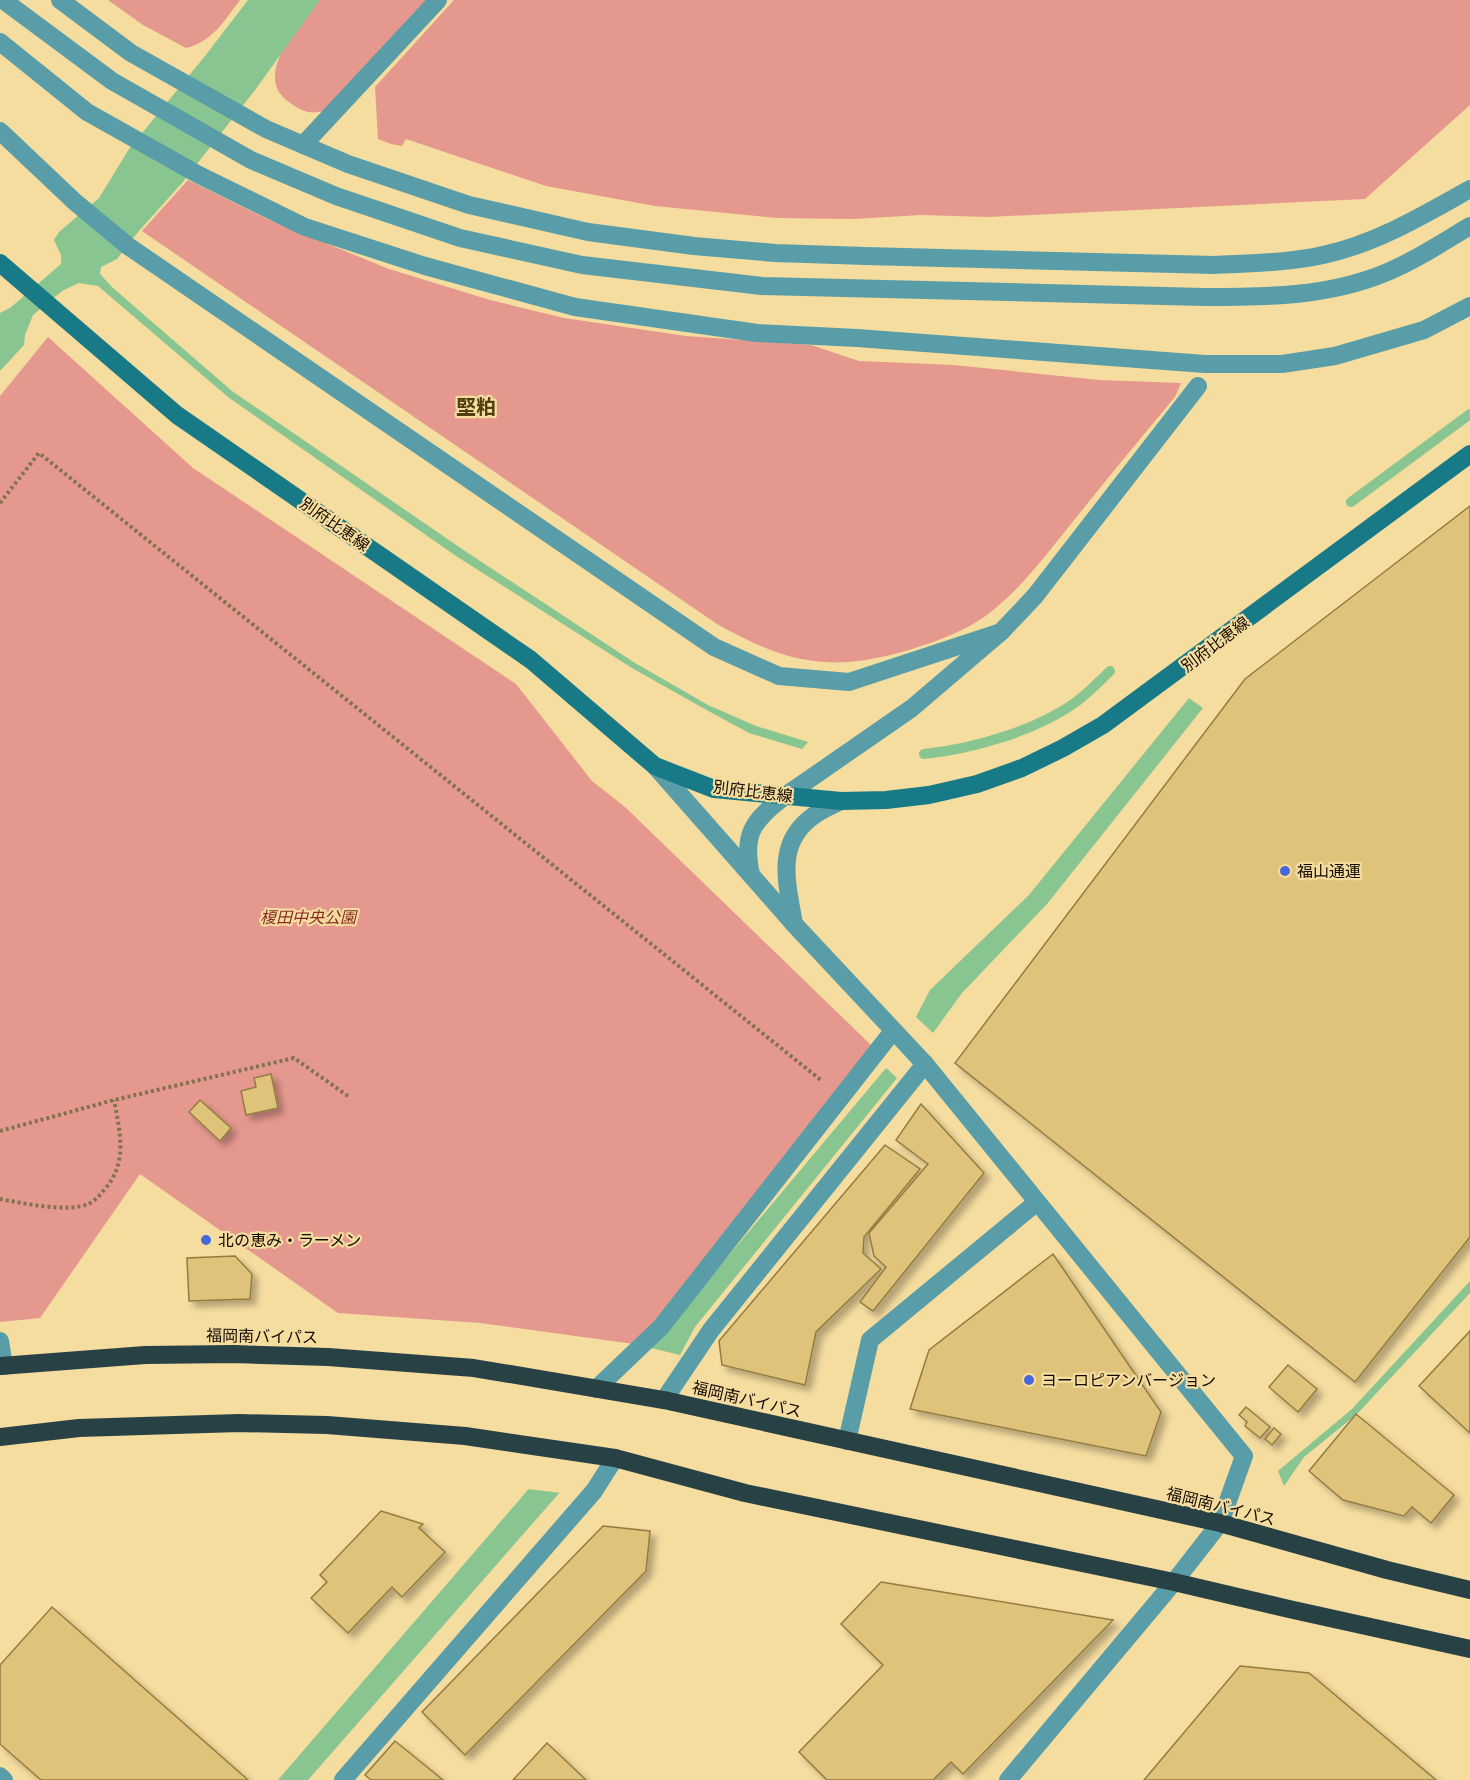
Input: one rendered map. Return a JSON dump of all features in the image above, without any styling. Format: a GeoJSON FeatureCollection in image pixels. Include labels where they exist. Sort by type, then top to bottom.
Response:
{"type":"FeatureCollection","features":[{"type":"Feature","properties":{"kind":"highway","name":"福岡南バイパス"},"geometry":{"type":"LineString","coordinates":[[2,1366],[145,1355],[234,1354],[328,1357],[474,1368],[664,1400],[1220,1523],[1387,1570],[1470,1590]]}},
{"type":"Feature","properties":{"kind":"highway"},"geometry":{"type":"LineString","coordinates":[[0,1437],[79,1428],[239,1423],[327,1425],[465,1436],[615,1458],[745,1493],[1174,1582],[1470,1649]]}},
{"type":"Feature","properties":{"kind":"main road","name":"別府比恵線"},"geometry":{"type":"LineString","coordinates":[[0,263],[177,415],[531,660],[655,766],[714,789],[841,801],[886,800],[929,795],[977,784],[1022,768],[1103,725],[1140,700],[1470,454]]}},
{"type":"Feature","properties":{"kind":"street"},"geometry":{"type":"LineString","coordinates":[[3,0],[112,81],[251,160],[336,196],[460,238],[582,265],[762,286],[1266,297],[1305,294],[1345,286],[1386,273],[1470,226]]}},
{"type":"Feature","properties":{"kind":"street"},"geometry":{"type":"LineString","coordinates":[[60,0],[131,53],[266,129],[348,164],[469,205],[588,231],[694,246],[775,253],[866,256],[1214,265],[1270,262],[1324,255],[1373,238],[1419,218],[1470,189]]}},
{"type":"Feature","properties":{"kind":"street"},"geometry":{"type":"LineString","coordinates":[[303,145],[438,0]]}},
{"type":"Feature","properties":{"kind":"street"},"geometry":{"type":"LineString","coordinates":[[0,42],[87,112],[199,175],[305,227],[425,266],[575,307],[757,333],[1205,363],[1282,364],[1335,356],[1424,330],[1470,306]]}},
{"type":"Feature","properties":{"kind":"street"},"geometry":{"type":"LineString","coordinates":[[0,131],[75,202],[128,246],[714,647],[779,676],[849,682],[1001,633]]}},
{"type":"Feature","properties":{"kind":"street"},"geometry":{"type":"LineString","coordinates":[[751,875],[747,857],[750,831],[761,814],[912,708],[1001,633],[1035,596],[1198,386]]}},
{"type":"Feature","properties":{"kind":"street"},"geometry":{"type":"LineString","coordinates":[[655,766],[794,924],[925,1064],[1244,1456],[1220,1523],[1174,1582],[1008,1780]]}},
{"type":"Feature","properties":{"kind":"street"},"geometry":{"type":"LineString","coordinates":[[794,924],[786,862],[789,843],[798,829],[816,814],[841,801]]}},
{"type":"Feature","properties":{"kind":"street"},"geometry":{"type":"LineString","coordinates":[[596,1389],[661,1327],[893,1030]]}},
{"type":"Feature","properties":{"kind":"street"},"geometry":{"type":"LineString","coordinates":[[664,1400],[711,1330],[925,1064]]}},
{"type":"Feature","properties":{"kind":"street"},"geometry":{"type":"LineString","coordinates":[[847,1441],[870,1340],[1037,1202]]}},
{"type":"Feature","properties":{"kind":"street"},"geometry":{"type":"LineString","coordinates":[[0,1341],[2,1366]]}},
{"type":"Feature","properties":{"kind":"street"},"geometry":{"type":"LineString","coordinates":[[343,1780],[594,1491],[615,1458]]}},
{"type":"Feature","properties":{"kind":"street"},"geometry":{"type":"LineString","coordinates":[[0,1776],[4,1780]]}},
{"type":"Feature","properties":{"kind":"path"},"geometry":{"type":"LineString","coordinates":[[0,503],[39,453],[842,1096]]}},
{"type":"Feature","properties":{"kind":"path"},"geometry":{"type":"LineString","coordinates":[[0,1131],[114,1100],[294,1059],[348,1096]]}},
{"type":"Feature","properties":{"kind":"path"},"geometry":{"type":"LineString","coordinates":[[0,1199],[67,1208],[86,1205],[96,1199],[114,1178],[121,1154],[114,1100]]}},
{"type":"Feature","properties":{"kind":"green space"},"geometry":{"type":"Polygon","coordinates":[[[108,0],[240,0],[211,35],[186,48],[143,25],[108,0]]]}},
{"type":"Feature","properties":{"kind":"green space"},"geometry":{"type":"Polygon","coordinates":[[[317,0],[431,0],[323,111],[309,112],[289,102],[279,91],[275,79],[282,51],[317,0]]]}},
{"type":"Feature","properties":{"kind":"green space"},"geometry":{"type":"Polygon","coordinates":[[[454,0],[1470,0],[1470,105],[1365,199],[988,217],[921,215],[854,219],[777,218],[655,206],[546,186],[406,139],[402,146],[378,139],[375,87],[454,0]]]}},
{"type":"Feature","properties":{"kind":"green space"},"geometry":{"type":"Polygon","coordinates":[[[188,180],[267,219],[389,269],[490,300],[564,318],[686,336],[811,345],[859,361],[954,365],[1099,380],[1181,383],[1175,397],[1042,560],[1010,595],[987,615],[959,631],[909,650],[856,661],[810,661],[766,648],[717,624],[142,231],[188,180]]]}},
{"type":"Feature","properties":{"kind":"green space","name":"榎田中央公園"},"geometry":{"type":"Polygon","coordinates":[[[48,337],[193,468],[516,684],[592,781],[625,807],[871,1045],[861,1066],[634,1344],[480,1323],[338,1313],[140,1174],[40,1318],[0,1322],[0,396],[48,337]]]}},
{"type":"Feature","properties":{"kind":"shaded area"},"geometry":{"type":"Polygon","coordinates":[[[248,0],[320,0],[255,90],[182,183],[117,259],[101,267],[100,274],[113,288],[232,391],[462,549],[635,663],[708,705],[756,726],[808,742],[802,749],[749,733],[703,708],[632,668],[456,556],[228,397],[98,286],[79,283],[62,291],[33,315],[25,335],[24,345],[0,371],[0,313],[10,308],[61,264],[61,255],[54,240],[59,232],[99,198],[129,149],[248,0]]]}},
{"type":"Feature","properties":{"kind":"shaded area"},"geometry":{"type":"Polygon","coordinates":[[[1189,698],[1203,708],[1047,904],[962,993],[933,1033],[916,1017],[930,990],[1029,895],[1189,698]]]}},
{"type":"Feature","properties":{"kind":"shaded area"},"geometry":{"type":"Polygon","coordinates":[[[886,1068],[897,1078],[695,1327],[680,1355],[308,1780],[278,1780],[521,1498],[647,1347],[663,1334],[886,1068]]]}},
{"type":"Feature","properties":{"kind":"shaded area"},"geometry":{"type":"Polygon","coordinates":[[[1470,1281],[1470,1293],[1357,1414],[1304,1457],[1284,1486],[1278,1471],[1352,1409],[1470,1281]]]}},
{"type":"Feature","properties":{"kind":"pier"},"geometry":{"type":"Polygon","coordinates":[[[647,1347],[680,1355],[562,1493],[527,1489],[647,1347]]]}},
{"type":"Feature","properties":{"kind":"building","name":"福山通運"},"geometry":{"type":"Polygon","coordinates":[[[1470,506],[1470,1237],[1355,1382],[955,1063],[1245,679],[1470,506]]]}},
{"type":"Feature","properties":{"kind":"building"},"geometry":{"type":"Polygon","coordinates":[[[271,1074],[278,1108],[246,1115],[241,1091],[256,1087],[254,1078],[271,1074]]]}},
{"type":"Feature","properties":{"kind":"building"},"geometry":{"type":"Polygon","coordinates":[[[200,1100],[231,1128],[220,1141],[189,1112],[200,1100]]]}},
{"type":"Feature","properties":{"kind":"building"},"geometry":{"type":"Polygon","coordinates":[[[921,1104],[984,1173],[873,1311],[860,1302],[886,1267],[874,1256],[869,1233],[928,1164],[896,1140],[921,1104]]]}},
{"type":"Feature","properties":{"kind":"building"},"geometry":{"type":"Polygon","coordinates":[[[885,1145],[920,1169],[864,1237],[863,1253],[881,1269],[816,1332],[805,1385],[722,1365],[719,1341],[885,1145]]]}},
{"type":"Feature","properties":{"kind":"building","name":"ヨーロピアンバージョン"},"geometry":{"type":"Polygon","coordinates":[[[1053,1254],[1161,1412],[1146,1456],[910,1409],[929,1350],[1053,1254]]]}},
{"type":"Feature","properties":{"kind":"building"},"geometry":{"type":"Polygon","coordinates":[[[235,1256],[252,1274],[250,1299],[189,1301],[187,1258],[235,1256]]]}},
{"type":"Feature","properties":{"kind":"building"},"geometry":{"type":"Polygon","coordinates":[[[1470,1331],[1470,1433],[1419,1386],[1470,1331]]]}},
{"type":"Feature","properties":{"kind":"building"},"geometry":{"type":"Polygon","coordinates":[[[1288,1365],[1317,1389],[1298,1412],[1269,1387],[1288,1365]]]}},
{"type":"Feature","properties":{"kind":"building"},"geometry":{"type":"Polygon","coordinates":[[[1246,1407],[1270,1427],[1260,1438],[1245,1426],[1247,1422],[1239,1415],[1246,1407]]]}},
{"type":"Feature","properties":{"kind":"building"},"geometry":{"type":"Polygon","coordinates":[[[1356,1414],[1454,1495],[1431,1523],[1412,1507],[1404,1516],[1343,1500],[1309,1471],[1356,1414]]]}},
{"type":"Feature","properties":{"kind":"building"},"geometry":{"type":"Polygon","coordinates":[[[1274,1428],[1281,1434],[1272,1445],[1265,1439],[1274,1428]]]}},
{"type":"Feature","properties":{"kind":"building"},"geometry":{"type":"Polygon","coordinates":[[[381,1511],[423,1524],[419,1528],[445,1552],[402,1597],[392,1587],[348,1633],[311,1598],[327,1582],[320,1575],[381,1511]]]}},
{"type":"Feature","properties":{"kind":"building"},"geometry":{"type":"Polygon","coordinates":[[[603,1526],[650,1531],[646,1571],[465,1755],[422,1712],[603,1526]]]}},
{"type":"Feature","properties":{"kind":"building"},"geometry":{"type":"Polygon","coordinates":[[[881,1582],[1113,1620],[963,1774],[951,1762],[933,1780],[827,1780],[799,1752],[883,1665],[841,1624],[881,1582]]]}},
{"type":"Feature","properties":{"kind":"building"},"geometry":{"type":"Polygon","coordinates":[[[52,1607],[248,1780],[41,1780],[0,1744],[0,1665],[52,1607]]]}},
{"type":"Feature","properties":{"kind":"building"},"geometry":{"type":"Polygon","coordinates":[[[1240,1666],[1309,1673],[1436,1780],[1144,1780],[1240,1666]]]}},
{"type":"Feature","properties":{"kind":"building"},"geometry":{"type":"Polygon","coordinates":[[[395,1741],[443,1780],[371,1780],[365,1775],[395,1741]]]}},
{"type":"Feature","properties":{"kind":"building"},"geometry":{"type":"Polygon","coordinates":[[[547,1743],[586,1780],[513,1780],[547,1743]]]}},
{"type":"Feature","properties":{"kind":"waterway"},"geometry":{"type":"LineString","coordinates":[[1351,502],[1470,414]]}},
{"type":"Feature","properties":{"kind":"waterway"},"geometry":{"type":"LineString","coordinates":[[924,754],[983,743],[1042,722],[1076,702],[1110,671]]}},
{"type":"Feature","properties":{"kind":"place","name":"福山通運"},"geometry":{"type":"Point","coordinates":[1285,871]}},
{"type":"Feature","properties":{"kind":"place","name":"北の恵み・ラーメン"},"geometry":{"type":"Point","coordinates":[206,1240]}},
{"type":"Feature","properties":{"kind":"place","name":"ヨーロピアンバージョン"},"geometry":{"type":"Point","coordinates":[1029,1380]}},
{"type":"Feature","properties":{"kind":"district","name":"堅粕"},"geometry":{"type":"Point","coordinates":[476,407]}}]}
